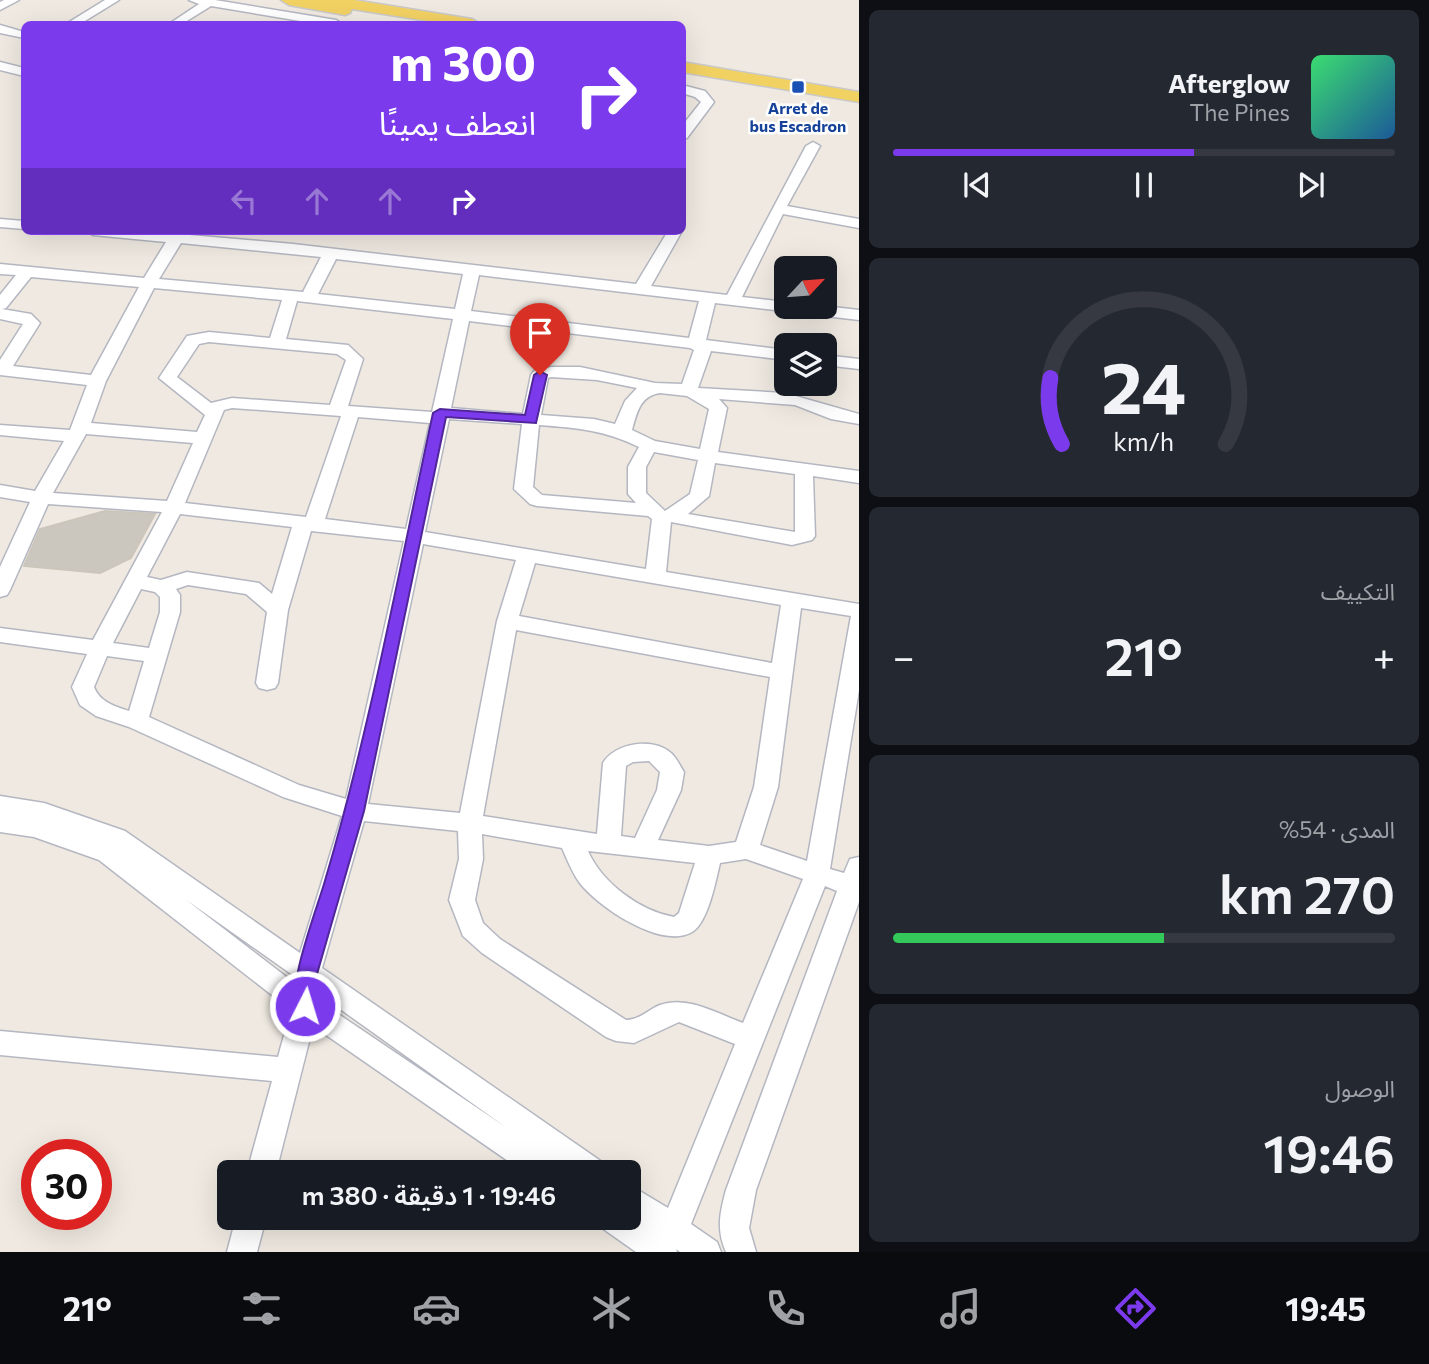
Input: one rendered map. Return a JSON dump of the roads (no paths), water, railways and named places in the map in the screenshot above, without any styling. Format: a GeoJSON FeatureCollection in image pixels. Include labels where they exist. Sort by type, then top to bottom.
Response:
{"type":"FeatureCollection","features":[{"type":"Feature","properties":{"kind":"main road"},"geometry":{"type":"LineString","coordinates":[[289,0],[415,21]]}},
{"type":"Feature","properties":{"kind":"main road"},"geometry":{"type":"LineString","coordinates":[[326,0],[454,21]]}},
{"type":"Feature","properties":{"kind":"main road"},"geometry":{"type":"LineString","coordinates":[[686,61],[859,89]]}},
{"type":"Feature","properties":{"kind":"main road"},"geometry":{"type":"LineString","coordinates":[[686,68],[859,97]]}},
{"type":"Feature","properties":{"kind":"street"},"geometry":{"type":"LineString","coordinates":[[0,7],[13,0]]}},
{"type":"Feature","properties":{"kind":"street"},"geometry":{"type":"LineString","coordinates":[[77,21],[113,0]]}},
{"type":"Feature","properties":{"kind":"street"},"geometry":{"type":"LineString","coordinates":[[178,21],[201,1],[290,21]]}},
{"type":"Feature","properties":{"kind":"street"},"geometry":{"type":"LineString","coordinates":[[0,29],[21,33]]}},
{"type":"Feature","properties":{"kind":"street"},"geometry":{"type":"LineString","coordinates":[[0,66],[21,71]]}},
{"type":"Feature","properties":{"kind":"street"},"geometry":{"type":"LineString","coordinates":[[686,90],[700,94],[708,103],[686,130]]}},
{"type":"Feature","properties":{"kind":"street"},"geometry":{"type":"LineString","coordinates":[[732,300],[813,146]]}},
{"type":"Feature","properties":{"kind":"street"},"geometry":{"type":"LineString","coordinates":[[779,209],[859,224]]}},
{"type":"Feature","properties":{"kind":"street"},"geometry":{"type":"LineString","coordinates":[[0,223],[21,225]]}},
{"type":"Feature","properties":{"kind":"street"},"geometry":{"type":"LineString","coordinates":[[134,235],[176,239],[196,236],[859,315]]}},
{"type":"Feature","properties":{"kind":"street"},"geometry":{"type":"LineString","coordinates":[[641,289],[674,235]]}},
{"type":"Feature","properties":{"kind":"street"},"geometry":{"type":"LineString","coordinates":[[0,590],[10,546],[78,432],[97,381],[149,282],[176,239]]}},
{"type":"Feature","properties":{"kind":"street"},"geometry":{"type":"LineString","coordinates":[[277,343],[299,296],[331,253]]}},
{"type":"Feature","properties":{"kind":"street"},"geometry":{"type":"LineString","coordinates":[[0,269],[299,296],[774,354]]}},
{"type":"Feature","properties":{"kind":"street"},"geometry":{"type":"LineString","coordinates":[[265,1160],[305,1006],[307,974],[355,811],[471,270]]}},
{"type":"Feature","properties":{"kind":"street"},"geometry":{"type":"LineString","coordinates":[[0,304],[27,271]]}},
{"type":"Feature","properties":{"kind":"street"},"geometry":{"type":"LineString","coordinates":[[694,392],[708,297]]}},
{"type":"Feature","properties":{"kind":"street"},"geometry":{"type":"LineString","coordinates":[[0,314],[25,317],[32,323],[4,371],[0,390]]}},
{"type":"Feature","properties":{"kind":"street"},"geometry":{"type":"LineString","coordinates":[[214,414],[168,378],[194,340],[209,337],[342,349],[355,359],[344,412],[278,610],[267,683]]}},
{"type":"Feature","properties":{"kind":"street"},"geometry":{"type":"LineString","coordinates":[[837,361],[859,364]]}},
{"type":"Feature","properties":{"kind":"street"},"geometry":{"type":"LineString","coordinates":[[4,371],[97,381]]}},
{"type":"Feature","properties":{"kind":"street"},"geometry":{"type":"LineString","coordinates":[[804,469],[805,536],[792,539],[662,515],[537,500],[523,489],[531,420],[540,375],[548,372],[633,380],[655,389],[725,392],[806,402],[837,417],[859,419]]}},
{"type":"Feature","properties":{"kind":"street"},"geometry":{"type":"LineString","coordinates":[[622,432],[631,405],[641,393],[655,389]]}},
{"type":"Feature","properties":{"kind":"street"},"geometry":{"type":"LineString","coordinates":[[662,515],[699,496],[718,408],[694,392]]}},
{"type":"Feature","properties":{"kind":"street"},"geometry":{"type":"LineString","coordinates":[[741,1252],[733,1235],[732,1222],[741,1189],[856,876],[817,874],[746,850],[709,855],[571,840],[470,823],[355,811],[291,791],[137,721],[104,711],[88,700],[83,687],[134,580],[174,507],[214,414],[221,405],[233,403],[344,412],[594,425],[622,432],[649,445],[707,456],[859,477]]}},
{"type":"Feature","properties":{"kind":"street"},"geometry":{"type":"LineString","coordinates":[[0,430],[204,438]]}},
{"type":"Feature","properties":{"kind":"street"},"geometry":{"type":"LineString","coordinates":[[649,445],[638,467],[638,494],[662,515]]}},
{"type":"Feature","properties":{"kind":"street"},"geometry":{"type":"LineString","coordinates":[[0,491],[41,498],[174,507],[412,536],[859,611]]}},
{"type":"Feature","properties":{"kind":"street"},"geometry":{"type":"LineString","coordinates":[[655,577],[662,515]]}},
{"type":"Feature","properties":{"kind":"street"},"geometry":{"type":"LineString","coordinates":[[527,555],[506,621],[470,823],[471,859],[462,900],[472,929],[491,946],[615,1029],[628,1034],[639,1032],[668,1012],[679,1011],[751,1038]]}},
{"type":"Feature","properties":{"kind":"street"},"geometry":{"type":"LineString","coordinates":[[162,587],[187,578],[252,587],[278,610]]}},
{"type":"Feature","properties":{"kind":"street"},"geometry":{"type":"LineString","coordinates":[[134,580],[162,587],[170,595],[170,612],[137,721]]}},
{"type":"Feature","properties":{"kind":"street"},"geometry":{"type":"LineString","coordinates":[[746,850],[766,787],[792,600]]}},
{"type":"Feature","properties":{"kind":"street"},"geometry":{"type":"LineString","coordinates":[[506,621],[780,673]]}},
{"type":"Feature","properties":{"kind":"street"},"geometry":{"type":"LineString","coordinates":[[668,1241],[817,874],[859,621]]}},
{"type":"Feature","properties":{"kind":"street"},"geometry":{"type":"LineString","coordinates":[[0,635],[157,656]]}},
{"type":"Feature","properties":{"kind":"street"},"geometry":{"type":"LineString","coordinates":[[608,843],[615,763],[620,757],[632,753],[649,753],[663,758],[672,772],[669,790],[643,846]]}},
{"type":"Feature","properties":{"kind":"street"},"geometry":{"type":"LineString","coordinates":[[0,805],[44,812],[116,837],[575,1160]]}},
{"type":"Feature","properties":{"kind":"street"},"geometry":{"type":"LineString","coordinates":[[0,823],[36,828],[108,853],[305,1006],[530,1160]]}},
{"type":"Feature","properties":{"kind":"street"},"geometry":{"type":"LineString","coordinates":[[571,840],[588,875],[606,894],[633,911],[670,928],[682,927],[690,919],[709,855]]}},
{"type":"Feature","properties":{"kind":"street"},"geometry":{"type":"LineString","coordinates":[[0,1043],[288,1070]]}},
{"type":"Feature","properties":{"kind":"street"},"geometry":{"type":"LineString","coordinates":[[641,1212],[668,1241]]}},
{"type":"Feature","properties":{"kind":"street"},"geometry":{"type":"LineString","coordinates":[[242,1252],[248,1230]]}},
{"type":"Feature","properties":{"kind":"street"},"geometry":{"type":"LineString","coordinates":[[641,1230],[706,1252]]}},
{"type":"Feature","properties":{"kind":"place","name":"Arret de bus Escadron"},"geometry":{"type":"Point","coordinates":[798,87]}}]}
